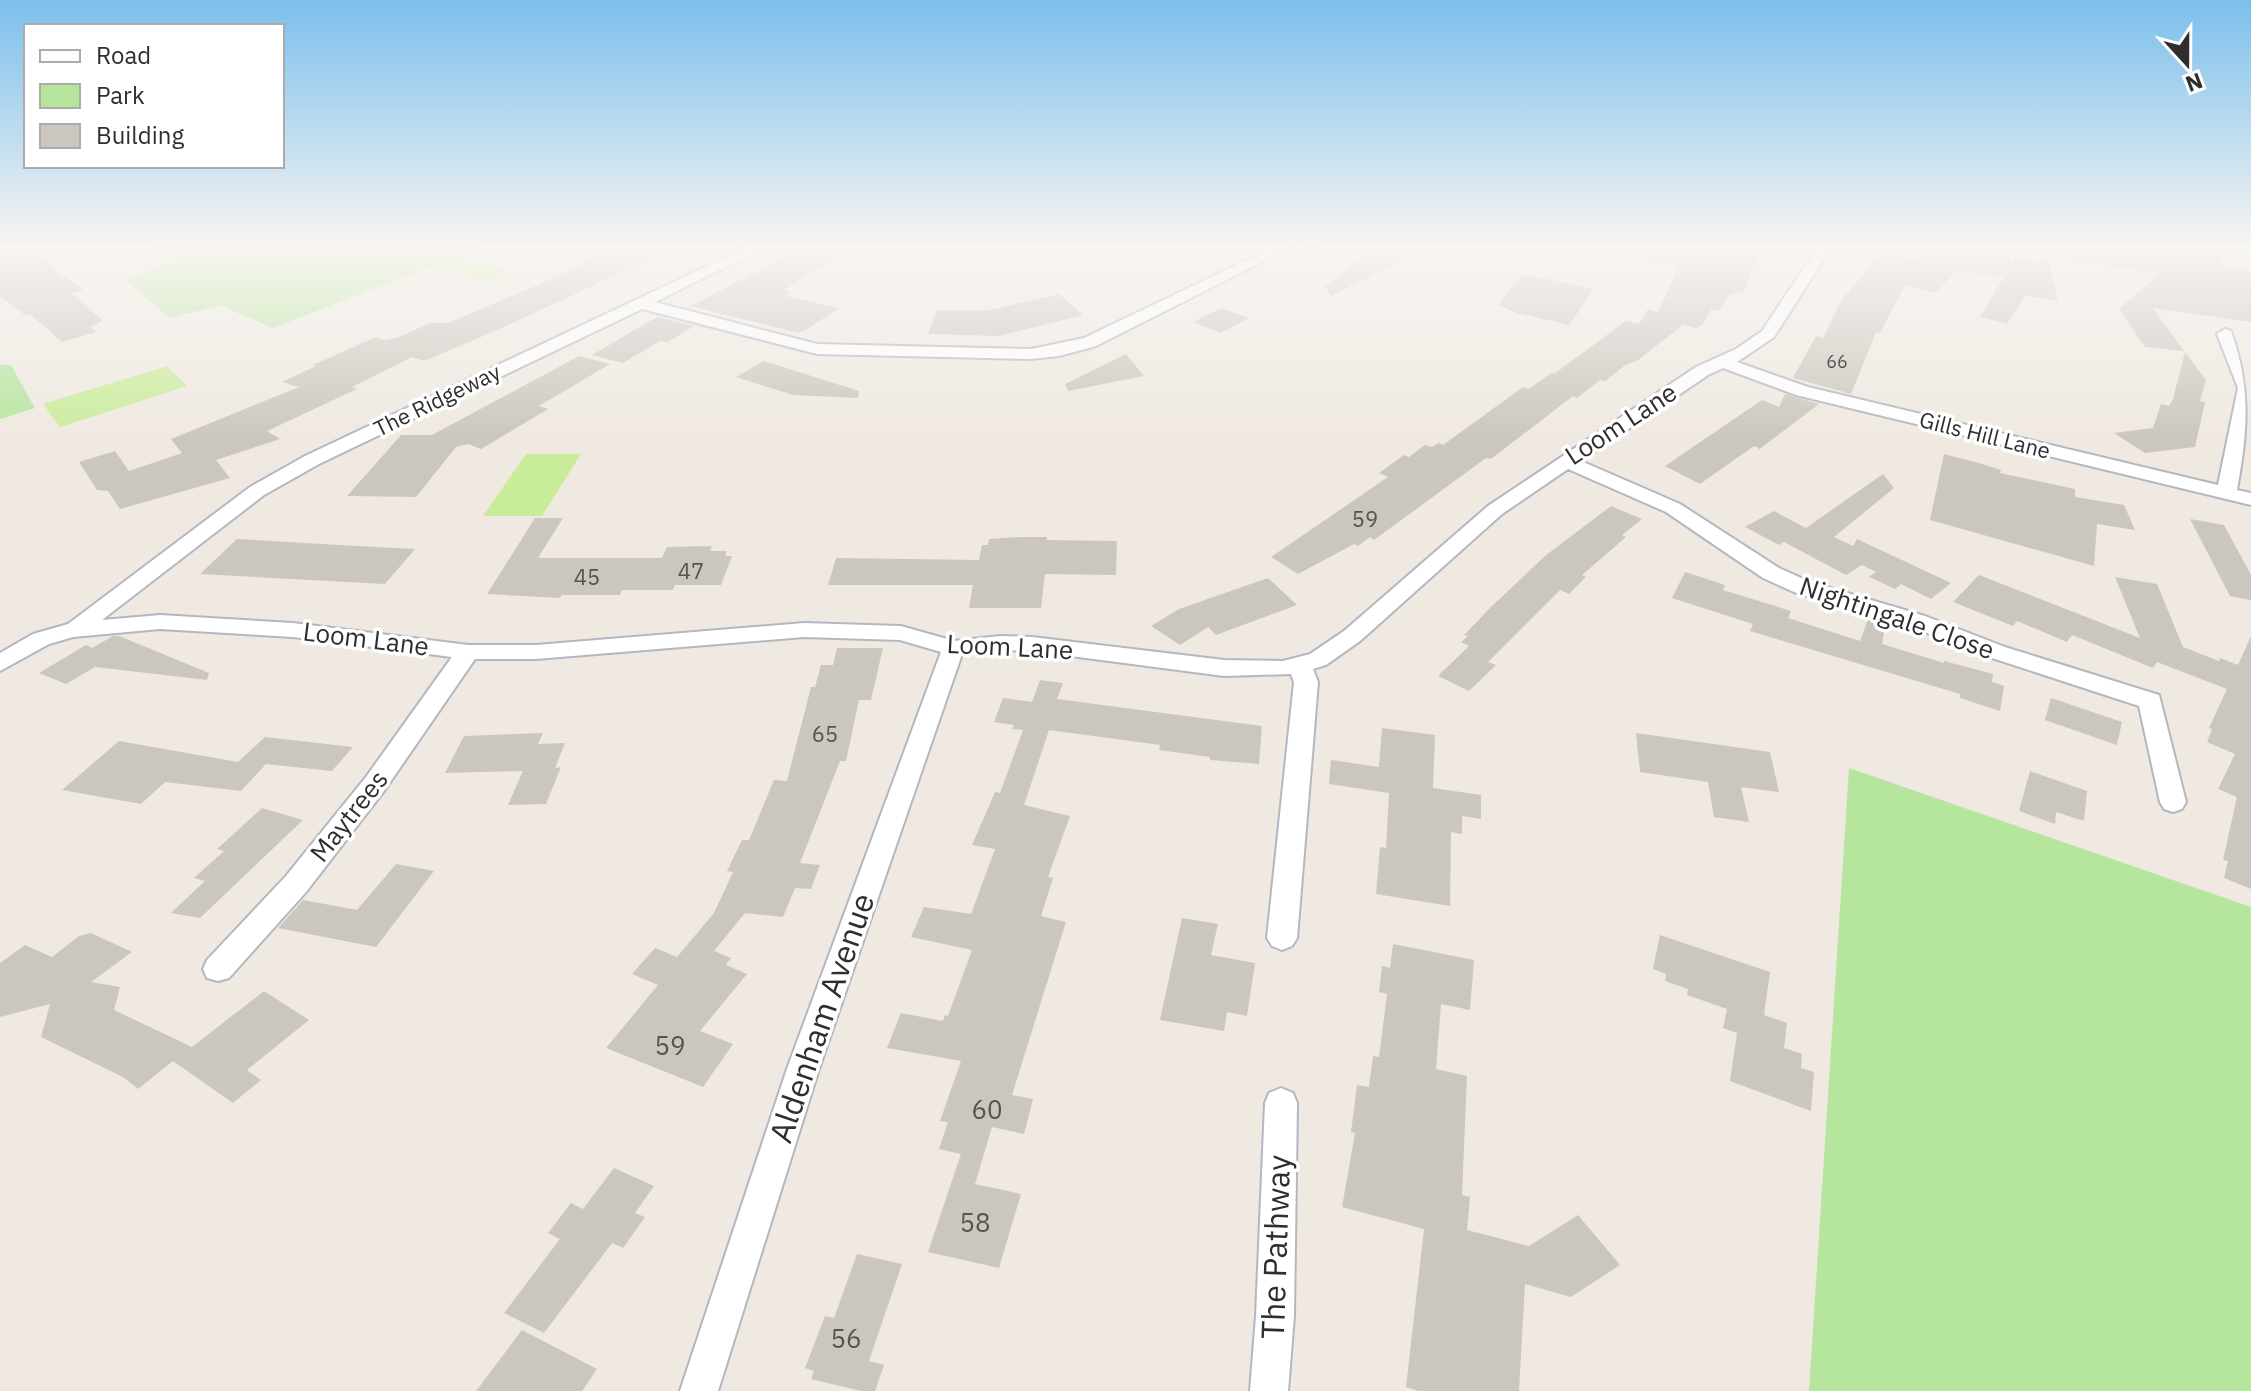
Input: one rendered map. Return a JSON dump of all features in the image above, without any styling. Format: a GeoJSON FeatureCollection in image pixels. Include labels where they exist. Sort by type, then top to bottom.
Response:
{"type":"FeatureCollection","features":[{"type":"Feature","properties":{"kind":"street","name":"The Ridgeway"},"geometry":{"type":"LineString","coordinates":[[72,630],[132,589],[257,491],[312,460],[625,310]]}},
{"type":"Feature","properties":{"kind":"street"},"geometry":{"type":"LineString","coordinates":[[666,310],[817,349],[1046,353],[1090,342],[1156,310]]}},
{"type":"Feature","properties":{"kind":"street","name":"Loom Lane"},"geometry":{"type":"LineString","coordinates":[[0,663],[41,639],[72,630],[160,622],[293,630],[468,652],[536,652],[804,630],[901,633],[954,648],[1000,643],[1032,644],[1224,668],[1300,666],[1318,660],[1352,636],[1460,539],[1565,461],[1702,371],[1742,353],[1768,334],[1784,310]]}},
{"type":"Feature","properties":{"kind":"street"},"geometry":{"type":"LineString","coordinates":[[2225,334],[2247,388],[2226,493]]}},
{"type":"Feature","properties":{"kind":"street","name":"Gills Hill Lane"},"geometry":{"type":"LineString","coordinates":[[1722,362],[1802,391],[2251,499]]}},
{"type":"Feature","properties":{"kind":"street","name":"Nightingale Close"},"geometry":{"type":"LineString","coordinates":[[1565,461],[1673,508],[1771,573],[1802,587],[1917,621],[1997,652],[2150,701],[2173,802]]}},
{"type":"Feature","properties":{"kind":"street"},"geometry":{"type":"LineString","coordinates":[[132,589],[160,622]]}},
{"type":"Feature","properties":{"kind":"street","name":"Aldenham Avenue"},"geometry":{"type":"LineString","coordinates":[[699,1391],[803,1069],[954,648]]}},
{"type":"Feature","properties":{"kind":"street","name":"Maytrees"},"geometry":{"type":"LineString","coordinates":[[218,969],[296,884],[375,784],[468,652]]}},
{"type":"Feature","properties":{"kind":"street"},"geometry":{"type":"LineString","coordinates":[[1282,938],[1306,682],[1300,666]]}},
{"type":"Feature","properties":{"kind":"street","name":"The Pathway"},"geometry":{"type":"LineString","coordinates":[[1269,1391],[1275,1316],[1281,1103]]}},
{"type":"Feature","properties":{"kind":"green space"},"geometry":{"type":"Polygon","coordinates":[[[160,310],[201,310],[170,318],[160,310]]]}},
{"type":"Feature","properties":{"kind":"green space"},"geometry":{"type":"Polygon","coordinates":[[[231,310],[319,310],[272,328],[231,310]]]}},
{"type":"Feature","properties":{"kind":"green space"},"geometry":{"type":"Polygon","coordinates":[[[0,365],[11,365],[35,408],[0,419],[0,365]]]}},
{"type":"Feature","properties":{"kind":"green space"},"geometry":{"type":"Polygon","coordinates":[[[167,366],[187,386],[60,427],[43,404],[167,366]]]}},
{"type":"Feature","properties":{"kind":"green space"},"geometry":{"type":"Polygon","coordinates":[[[526,454],[581,454],[542,516],[483,516],[526,454]]]}},
{"type":"Feature","properties":{"kind":"green space"},"geometry":{"type":"Polygon","coordinates":[[[1849,768],[2251,907],[2251,1391],[1809,1391],[1849,768]]]}},
{"type":"Feature","properties":{"kind":"building"},"geometry":{"type":"Polygon","coordinates":[[[18,310],[90,310],[103,321],[90,327],[96,332],[62,342],[30,314],[25,315],[18,310]]]}},
{"type":"Feature","properties":{"kind":"building"},"geometry":{"type":"Polygon","coordinates":[[[479,310],[541,310],[424,361],[412,357],[352,387],[357,389],[267,431],[280,439],[216,460],[230,478],[120,509],[108,491],[97,490],[79,462],[115,451],[129,471],[182,453],[171,439],[299,387],[282,382],[316,366],[313,365],[376,337],[384,340],[397,338],[430,323],[448,323],[479,310]]]}},
{"type":"Feature","properties":{"kind":"building"},"geometry":{"type":"Polygon","coordinates":[[[707,310],[836,310],[799,333],[707,310]]]}},
{"type":"Feature","properties":{"kind":"building"},"geometry":{"type":"Polygon","coordinates":[[[937,310],[1077,310],[1083,315],[999,336],[928,334],[937,310]]]}},
{"type":"Feature","properties":{"kind":"building"},"geometry":{"type":"Polygon","coordinates":[[[1217,310],[1249,318],[1221,333],[1193,322],[1217,310]]]}},
{"type":"Feature","properties":{"kind":"building"},"geometry":{"type":"Polygon","coordinates":[[[1510,310],[1579,310],[1569,325],[1510,310]]]}},
{"type":"Feature","properties":{"kind":"building"},"geometry":{"type":"Polygon","coordinates":[[[1647,310],[1710,310],[1702,325],[1696,328],[1683,325],[1638,360],[1624,366],[1605,381],[1600,380],[1577,398],[1573,396],[1491,459],[1486,458],[1374,540],[1370,537],[1358,546],[1354,544],[1298,574],[1271,557],[1388,477],[1379,473],[1404,455],[1409,457],[1425,445],[1443,445],[1523,387],[1529,389],[1551,373],[1554,374],[1626,321],[1639,324],[1647,310]]]}},
{"type":"Feature","properties":{"kind":"building"},"geometry":{"type":"Polygon","coordinates":[[[1837,310],[1892,310],[1880,333],[1876,332],[1851,394],[1793,378],[1816,336],[1823,338],[1837,310]]]}},
{"type":"Feature","properties":{"kind":"building"},"geometry":{"type":"Polygon","coordinates":[[[1984,310],[2016,310],[2007,324],[1980,317],[1984,310]]]}},
{"type":"Feature","properties":{"kind":"building"},"geometry":{"type":"Polygon","coordinates":[[[2120,310],[2154,310],[2184,351],[2145,347],[2120,310]]]}},
{"type":"Feature","properties":{"kind":"building"},"geometry":{"type":"Polygon","coordinates":[[[2166,310],[2251,310],[2251,322],[2166,310]]]}},
{"type":"Feature","properties":{"kind":"building"},"geometry":{"type":"Polygon","coordinates":[[[657,317],[694,326],[668,342],[660,341],[623,363],[592,355],[657,317]]]}},
{"type":"Feature","properties":{"kind":"building"},"geometry":{"type":"Polygon","coordinates":[[[2185,352],[2206,380],[2200,401],[2205,402],[2195,447],[2145,453],[2114,433],[2153,428],[2161,404],[2169,406],[2173,399],[2185,352]]]}},
{"type":"Feature","properties":{"kind":"building"},"geometry":{"type":"Polygon","coordinates":[[[1126,354],[1144,376],[1068,391],[1065,384],[1126,354]]]}},
{"type":"Feature","properties":{"kind":"building"},"geometry":{"type":"Polygon","coordinates":[[[579,356],[610,364],[539,406],[548,409],[481,449],[468,444],[456,447],[416,497],[347,496],[401,435],[432,435],[579,356]]]}},
{"type":"Feature","properties":{"kind":"building"},"geometry":{"type":"Polygon","coordinates":[[[764,361],[859,391],[858,398],[793,395],[736,377],[764,361]]]}},
{"type":"Feature","properties":{"kind":"building"},"geometry":{"type":"Polygon","coordinates":[[[1785,394],[1819,404],[1757,451],[1759,448],[1754,446],[1700,484],[1665,466],[1762,400],[1779,407],[1785,394]]]}},
{"type":"Feature","properties":{"kind":"building"},"geometry":{"type":"Polygon","coordinates":[[[1944,454],[2001,470],[2000,473],[2075,489],[2075,497],[2124,505],[2135,530],[2097,524],[2094,566],[1930,520],[1944,454]]]}},
{"type":"Feature","properties":{"kind":"building"},"geometry":{"type":"Polygon","coordinates":[[[1883,474],[1894,488],[1834,537],[1853,546],[1857,539],[1951,583],[1931,599],[1901,584],[1895,589],[1869,577],[1876,572],[1862,565],[1846,575],[1784,542],[1779,545],[1745,527],[1774,511],[1806,528],[1883,474]]]}},
{"type":"Feature","properties":{"kind":"building"},"geometry":{"type":"Polygon","coordinates":[[[1611,506],[1642,519],[1582,575],[1586,577],[1569,594],[1560,590],[1488,662],[1496,665],[1469,691],[1438,676],[1469,646],[1461,642],[1468,636],[1464,635],[1491,607],[1545,556],[1611,506]]]}},
{"type":"Feature","properties":{"kind":"building"},"geometry":{"type":"Polygon","coordinates":[[[535,518],[563,518],[538,558],[662,558],[667,547],[712,546],[710,551],[727,551],[725,556],[732,556],[721,585],[675,585],[673,590],[622,590],[620,595],[562,595],[560,598],[487,594],[535,518]]]}},
{"type":"Feature","properties":{"kind":"building"},"geometry":{"type":"Polygon","coordinates":[[[2190,519],[2224,525],[2251,575],[2251,600],[2230,596],[2190,519]]]}},
{"type":"Feature","properties":{"kind":"building"},"geometry":{"type":"Polygon","coordinates":[[[1019,537],[1117,541],[1116,575],[1045,574],[1041,608],[969,608],[973,585],[828,585],[836,558],[979,560],[982,545],[988,545],[989,539],[1019,537]]]}},
{"type":"Feature","properties":{"kind":"building"},"geometry":{"type":"Polygon","coordinates":[[[237,539],[415,549],[385,584],[200,574],[237,539]]]}},
{"type":"Feature","properties":{"kind":"building"},"geometry":{"type":"Polygon","coordinates":[[[1685,572],[1725,585],[1723,590],[1791,611],[1788,618],[1860,641],[1869,617],[1886,622],[1882,644],[1993,674],[1992,682],[2004,686],[2000,711],[1960,698],[1960,694],[1750,631],[1753,624],[1672,598],[1685,572]]]}},
{"type":"Feature","properties":{"kind":"building"},"geometry":{"type":"Polygon","coordinates":[[[1979,575],[2140,638],[2115,577],[2157,584],[2183,647],[2219,661],[2220,658],[2238,665],[2251,636],[2251,889],[2224,878],[2228,861],[2223,860],[2237,797],[2218,789],[2235,754],[2207,742],[2212,729],[2209,728],[2227,689],[2157,662],[2153,668],[2072,635],[2067,642],[2017,621],[2013,626],[1953,602],[1979,575]]]}},
{"type":"Feature","properties":{"kind":"building"},"geometry":{"type":"Polygon","coordinates":[[[1268,578],[1297,605],[1216,635],[1208,627],[1180,645],[1151,626],[1179,609],[1268,578]]]}},
{"type":"Feature","properties":{"kind":"building"},"geometry":{"type":"Polygon","coordinates":[[[113,636],[209,673],[207,680],[95,667],[66,684],[39,673],[86,645],[92,648],[113,636]]]}},
{"type":"Feature","properties":{"kind":"building"},"geometry":{"type":"Polygon","coordinates":[[[837,648],[883,648],[871,700],[859,700],[846,761],[840,761],[800,863],[820,865],[811,889],[795,888],[783,917],[745,913],[714,951],[731,958],[726,965],[747,974],[700,1031],[733,1044],[703,1087],[606,1048],[658,985],[632,974],[655,948],[677,957],[714,913],[733,872],[727,871],[742,840],[749,840],[774,780],[787,781],[811,687],[815,687],[821,665],[833,665],[837,648]]]}},
{"type":"Feature","properties":{"kind":"building"},"geometry":{"type":"Polygon","coordinates":[[[1040,680],[1063,683],[1057,699],[1262,726],[1259,764],[1210,760],[1210,757],[1159,750],[1160,745],[1049,730],[1024,805],[1070,816],[1048,877],[1053,878],[1041,916],[1066,922],[1012,1095],[1033,1099],[1024,1134],[992,1127],[975,1184],[1021,1194],[999,1268],[928,1252],[961,1154],[939,1149],[948,1122],[940,1121],[961,1061],[887,1048],[901,1013],[943,1021],[945,1015],[948,1016],[972,950],[911,937],[924,907],[971,914],[995,849],[972,845],[995,792],[1000,793],[1023,730],[1012,729],[1014,725],[994,722],[1003,698],[1032,702],[1040,680]]]}},
{"type":"Feature","properties":{"kind":"building"},"geometry":{"type":"Polygon","coordinates":[[[2051,698],[2122,722],[2117,745],[2045,720],[2051,698]]]}},
{"type":"Feature","properties":{"kind":"building"},"geometry":{"type":"Polygon","coordinates":[[[1382,728],[1435,735],[1433,788],[1481,795],[1481,819],[1462,816],[1462,834],[1451,832],[1450,906],[1376,894],[1380,847],[1386,848],[1389,793],[1329,784],[1331,760],[1379,767],[1382,728]]]}},
{"type":"Feature","properties":{"kind":"building"},"geometry":{"type":"Polygon","coordinates":[[[543,733],[538,744],[565,743],[555,768],[561,767],[546,804],[508,805],[523,771],[445,773],[464,736],[543,733]]]}},
{"type":"Feature","properties":{"kind":"building"},"geometry":{"type":"Polygon","coordinates":[[[1636,733],[1770,752],[1779,792],[1741,787],[1749,822],[1714,817],[1708,782],[1640,772],[1636,733]]]}},
{"type":"Feature","properties":{"kind":"building"},"geometry":{"type":"Polygon","coordinates":[[[265,737],[353,747],[332,771],[266,764],[241,791],[165,782],[141,804],[62,790],[119,741],[238,762],[265,737]]]}},
{"type":"Feature","properties":{"kind":"building"},"geometry":{"type":"Polygon","coordinates":[[[2030,771],[2087,791],[2084,821],[2056,812],[2055,824],[2019,811],[2030,771]]]}},
{"type":"Feature","properties":{"kind":"building"},"geometry":{"type":"Polygon","coordinates":[[[262,808],[303,820],[200,918],[171,913],[205,881],[194,878],[224,851],[217,849],[262,808]]]}},
{"type":"Feature","properties":{"kind":"building"},"geometry":{"type":"Polygon","coordinates":[[[396,864],[434,871],[376,947],[278,928],[303,900],[357,910],[396,864]]]}},
{"type":"Feature","properties":{"kind":"building"},"geometry":{"type":"Polygon","coordinates":[[[1182,918],[1218,924],[1211,955],[1255,963],[1247,1016],[1227,1012],[1224,1031],[1160,1020],[1182,918]]]}},
{"type":"Feature","properties":{"kind":"building"},"geometry":{"type":"Polygon","coordinates":[[[91,933],[132,952],[91,982],[120,987],[114,1010],[192,1047],[264,991],[309,1020],[247,1070],[261,1080],[233,1103],[173,1061],[138,1089],[123,1077],[41,1037],[50,1004],[0,1017],[0,963],[25,945],[52,957],[79,936],[91,933]]]}},
{"type":"Feature","properties":{"kind":"building"},"geometry":{"type":"Polygon","coordinates":[[[1660,935],[1770,972],[1764,1015],[1787,1023],[1784,1048],[1802,1054],[1801,1068],[1814,1072],[1811,1111],[1730,1081],[1737,1033],[1723,1028],[1727,1009],[1687,995],[1688,989],[1665,981],[1666,974],[1653,969],[1660,935]]]}},
{"type":"Feature","properties":{"kind":"building"},"geometry":{"type":"Polygon","coordinates":[[[1393,944],[1474,960],[1470,1010],[1441,1004],[1436,1069],[1467,1076],[1462,1195],[1470,1197],[1467,1230],[1529,1246],[1578,1215],[1620,1265],[1571,1297],[1525,1284],[1519,1391],[1418,1391],[1406,1387],[1424,1229],[1342,1207],[1355,1133],[1351,1132],[1357,1085],[1369,1087],[1373,1056],[1379,1057],[1387,994],[1379,992],[1382,966],[1390,968],[1393,944]]]}},
{"type":"Feature","properties":{"kind":"building"},"geometry":{"type":"Polygon","coordinates":[[[614,1168],[654,1186],[635,1213],[645,1217],[623,1248],[612,1243],[544,1333],[504,1313],[560,1239],[548,1233],[571,1203],[583,1209],[614,1168]]]}},
{"type":"Feature","properties":{"kind":"building"},"geometry":{"type":"Polygon","coordinates":[[[857,1254],[902,1264],[869,1361],[884,1365],[875,1391],[861,1391],[811,1379],[814,1371],[805,1368],[825,1316],[834,1318],[857,1254]]]}},
{"type":"Feature","properties":{"kind":"building"},"geometry":{"type":"Polygon","coordinates":[[[522,1330],[597,1369],[582,1391],[476,1391],[522,1330]]]}}]}
